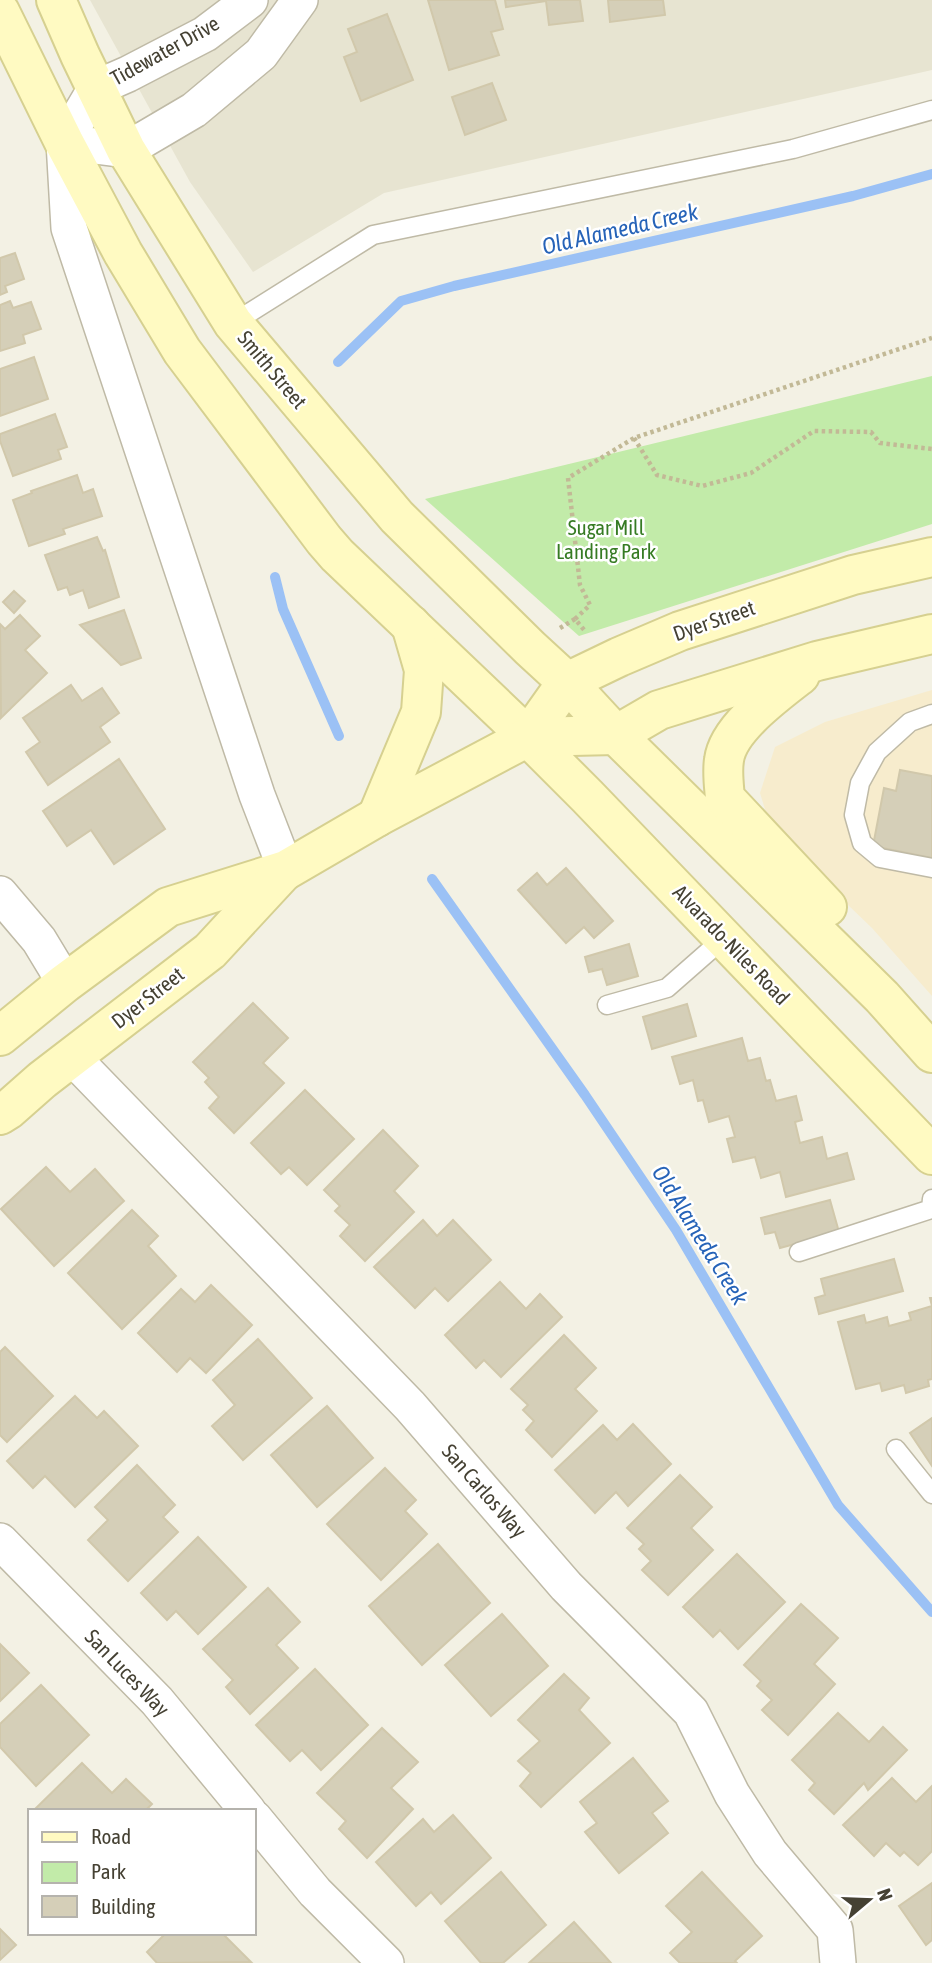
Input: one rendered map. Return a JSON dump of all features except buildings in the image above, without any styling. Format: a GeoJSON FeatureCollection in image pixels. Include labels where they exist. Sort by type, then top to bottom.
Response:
{"type":"FeatureCollection","features":[{"type":"Feature","properties":{"kind":"main road","name":"Smith Street"},"geometry":{"type":"LineString","coordinates":[[55,0],[126,150],[233,323],[397,517],[567,682]]}},
{"type":"Feature","properties":{"kind":"main road"},"geometry":{"type":"LineString","coordinates":[[0,12],[123,253],[182,351],[337,555],[528,737]]}},
{"type":"Feature","properties":{"kind":"main road","name":"Dyer Street"},"geometry":{"type":"LineString","coordinates":[[528,737],[567,682],[680,631],[853,575],[932,557]]}},
{"type":"Feature","properties":{"kind":"main road"},"geometry":{"type":"LineString","coordinates":[[377,817],[421,712],[424,670],[411,625]]}},
{"type":"Feature","properties":{"kind":"main road","name":"Dyer Street"},"geometry":{"type":"LineString","coordinates":[[0,1036],[168,907],[286,870],[377,817],[528,737],[616,735],[659,710],[817,661],[932,634]]}},
{"type":"Feature","properties":{"kind":"main road"},"geometry":{"type":"LineString","coordinates":[[817,661],[753,712],[733,738],[724,758],[725,798],[853,935],[882,997]]}},
{"type":"Feature","properties":{"kind":"main road"},"geometry":{"type":"LineString","coordinates":[[567,682],[616,735],[882,997],[932,1053]]}},
{"type":"Feature","properties":{"kind":"main road","name":"Alvarado-Niles Road"},"geometry":{"type":"LineString","coordinates":[[528,737],[932,1155]]}},
{"type":"Feature","properties":{"kind":"main road","name":"Dyer Street"},"geometry":{"type":"LineString","coordinates":[[0,1115],[210,950],[286,870]]}},
{"type":"Feature","properties":{"kind":"street","name":"Tidewater Drive"},"geometry":{"type":"LineString","coordinates":[[64,142],[96,88],[205,34],[250,0]]}},
{"type":"Feature","properties":{"kind":"street"},"geometry":{"type":"LineString","coordinates":[[286,870],[257,795],[69,228],[64,142],[126,150],[194,110],[261,54],[300,0]]}},
{"type":"Feature","properties":{"kind":"street"},"geometry":{"type":"LineString","coordinates":[[0,894],[39,940],[65,984]]}},
{"type":"Feature","properties":{"kind":"street","name":"San Carlos Way"},"geometry":{"type":"LineString","coordinates":[[72,1057],[410,1406],[566,1586],[691,1712],[732,1794],[770,1853],[835,1930],[838,1963]]}},
{"type":"Feature","properties":{"kind":"street","name":"San Luces Way"},"geometry":{"type":"LineString","coordinates":[[0,1541],[157,1702],[245,1809]]}},
{"type":"Feature","properties":{"kind":"street"},"geometry":{"type":"LineString","coordinates":[[256,1820],[315,1892],[386,1963]]}},
{"type":"Feature","properties":{"kind":"lane"},"geometry":{"type":"LineString","coordinates":[[233,323],[373,235],[793,149],[932,110]]}},
{"type":"Feature","properties":{"kind":"lane"},"geometry":{"type":"LineString","coordinates":[[932,714],[910,722],[877,752],[860,783],[854,815],[862,843],[880,858],[932,868]]}},
{"type":"Feature","properties":{"kind":"lane"},"geometry":{"type":"LineString","coordinates":[[607,1005],[667,988],[724,939]]}},
{"type":"Feature","properties":{"kind":"lane"},"geometry":{"type":"LineString","coordinates":[[799,1252],[931,1209],[932,1199]]}},
{"type":"Feature","properties":{"kind":"lane"},"geometry":{"type":"LineString","coordinates":[[896,1449],[932,1494]]}},
{"type":"Feature","properties":{"kind":"path"},"geometry":{"type":"LineString","coordinates":[[575,619],[590,605],[580,585],[568,478],[634,438],[932,338]]}},
{"type":"Feature","properties":{"kind":"path"},"geometry":{"type":"LineString","coordinates":[[634,438],[657,475],[702,486],[751,473],[814,431],[871,432],[880,443],[932,449]]}},
{"type":"Feature","properties":{"kind":"shaded area"},"geometry":{"type":"Polygon","coordinates":[[[90,0],[932,0],[932,70],[384,193],[253,272],[190,182],[90,0]]]}},
{"type":"Feature","properties":{"kind":"shaded area"},"geometry":{"type":"Polygon","coordinates":[[[932,690],[932,996],[872,928],[772,832],[760,793],[775,747],[825,722],[932,690]]]}},
{"type":"Feature","properties":{"kind":"green space","name":"Sugar Mill Landing Park"},"geometry":{"type":"Polygon","coordinates":[[[932,376],[932,524],[579,636],[425,499],[932,376]]]}},
{"type":"Feature","properties":{"kind":"waterway","name":"Old Alameda Creek"},"geometry":{"type":"LineString","coordinates":[[338,362],[401,301],[454,286],[853,196],[932,174]]}},
{"type":"Feature","properties":{"kind":"waterway","name":"Old Alameda Creek"},"geometry":{"type":"LineString","coordinates":[[275,577],[283,609],[339,736]]}},
{"type":"Feature","properties":{"kind":"waterway","name":"Old Alameda Creek"},"geometry":{"type":"LineString","coordinates":[[432,879],[585,1095],[676,1230],[838,1505],[932,1612]]}}]}
